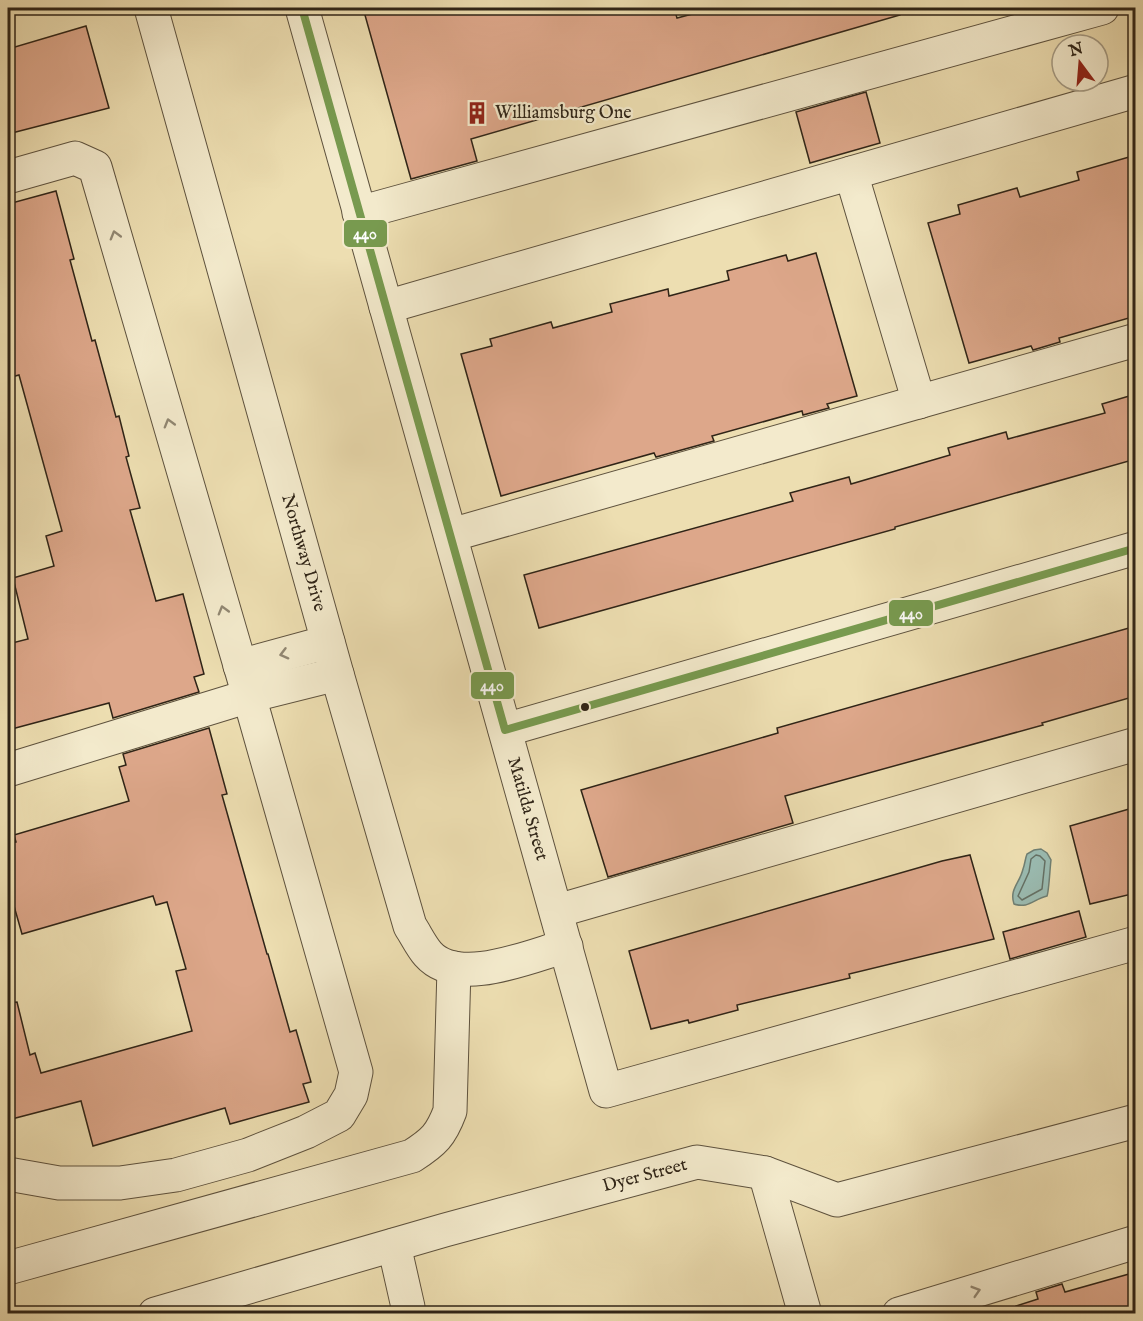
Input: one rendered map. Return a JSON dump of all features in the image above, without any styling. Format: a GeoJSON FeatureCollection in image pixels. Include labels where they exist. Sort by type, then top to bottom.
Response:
{"type":"FeatureCollection","features":[{"type":"Feature","properties":{"kind":"street","name":"Northway Drive"},"geometry":{"type":"LineString","coordinates":[[151,8],[337,674],[410,926],[429,955],[448,967],[454,968],[480,970],[566,946]]}},
{"type":"Feature","properties":{"kind":"street","name":"Matilda Street"},"geometry":{"type":"LineString","coordinates":[[302,8],[606,1091],[1136,943]]}},
{"type":"Feature","properties":{"kind":"street"},"geometry":{"type":"LineString","coordinates":[[359,213],[1102,8]]}},
{"type":"Feature","properties":{"kind":"street"},"geometry":{"type":"LineString","coordinates":[[387,307],[1136,91]]}},
{"type":"Feature","properties":{"kind":"street"},"geometry":{"type":"LineString","coordinates":[[8,177],[75,158],[95,167],[356,1071],[351,1095],[339,1115],[306,1132],[248,1155],[176,1175],[110,1183],[59,1183],[8,1174]]}},
{"type":"Feature","properties":{"kind":"street"},"geometry":{"type":"LineString","coordinates":[[851,173],[919,402]]}},
{"type":"Feature","properties":{"kind":"street"},"geometry":{"type":"LineString","coordinates":[[451,535],[1136,340]]}},
{"type":"Feature","properties":{"kind":"street"},"geometry":{"type":"LineString","coordinates":[[505,730],[1136,548]]}},
{"type":"Feature","properties":{"kind":"street"},"geometry":{"type":"LineString","coordinates":[[8,770],[244,681],[328,642]]}},
{"type":"Feature","properties":{"kind":"street"},"geometry":{"type":"LineString","coordinates":[[244,681],[337,674]]}},
{"type":"Feature","properties":{"kind":"street"},"geometry":{"type":"LineString","coordinates":[[557,911],[1136,744]]}},
{"type":"Feature","properties":{"kind":"street"},"geometry":{"type":"LineString","coordinates":[[8,1268],[412,1156],[432,1144],[443,1129],[450,1111],[454,968]]}},
{"type":"Feature","properties":{"kind":"street","name":"Dyer Street"},"geometry":{"type":"LineString","coordinates":[[155,1314],[697,1161],[765,1173],[837,1200],[1136,1121]]}},
{"type":"Feature","properties":{"kind":"street"},"geometry":{"type":"LineString","coordinates":[[765,1173],[805,1314]]}},
{"type":"Feature","properties":{"kind":"street"},"geometry":{"type":"LineString","coordinates":[[899,1314],[1136,1242]]}},
{"type":"Feature","properties":{"kind":"street"},"geometry":{"type":"LineString","coordinates":[[394,1245],[408,1307],[407,1314]]}},
{"type":"Feature","properties":{"kind":"water"},"geometry":{"type":"Polygon","coordinates":[[[1041,849],[1051,860],[1047,896],[1023,905],[1014,904],[1014,890],[1022,874],[1027,854],[1041,849]]]}},
{"type":"Feature","properties":{"kind":"building","name":"Williamsburg One"},"geometry":{"type":"Polygon","coordinates":[[[363,8],[674,8],[677,18],[715,8],[899,8],[900,15],[471,139],[477,161],[411,179],[363,8]]]}},
{"type":"Feature","properties":{"kind":"building"},"geometry":{"type":"Polygon","coordinates":[[[86,26],[109,108],[8,134],[8,49],[86,26]]]}},
{"type":"Feature","properties":{"kind":"building"},"geometry":{"type":"Polygon","coordinates":[[[866,92],[880,143],[810,163],[796,112],[866,92]]]}},
{"type":"Feature","properties":{"kind":"building"},"geometry":{"type":"Polygon","coordinates":[[[1136,155],[1136,316],[1059,338],[1060,342],[1033,350],[1031,346],[969,363],[928,223],[960,214],[958,205],[1017,188],[1020,197],[1079,180],[1077,172],[1136,155]]]}},
{"type":"Feature","properties":{"kind":"building"},"geometry":{"type":"Polygon","coordinates":[[[56,191],[74,259],[70,260],[92,341],[95,340],[129,456],[126,457],[140,508],[130,510],[156,601],[183,594],[204,674],[194,677],[199,692],[113,718],[109,703],[8,730],[8,644],[28,639],[13,578],[54,566],[46,536],[62,531],[19,375],[8,378],[8,204],[56,191]]]}},
{"type":"Feature","properties":{"kind":"building"},"geometry":{"type":"Polygon","coordinates":[[[816,253],[857,396],[827,404],[829,408],[803,415],[802,411],[712,436],[714,441],[656,457],[654,453],[501,496],[461,354],[492,346],[490,339],[551,322],[553,328],[612,312],[610,304],[668,289],[669,296],[729,280],[727,271],[786,255],[788,261],[816,253]]]}},
{"type":"Feature","properties":{"kind":"building"},"geometry":{"type":"Polygon","coordinates":[[[1136,394],[1136,459],[539,628],[524,575],[793,501],[790,493],[849,477],[851,484],[950,455],[948,448],[1006,432],[1008,439],[1105,413],[1102,404],[1136,394]]]}},
{"type":"Feature","properties":{"kind":"building"},"geometry":{"type":"Polygon","coordinates":[[[1136,626],[1136,696],[1042,723],[1043,725],[785,796],[793,823],[608,877],[581,790],[778,733],[777,728],[1136,626]]]}},
{"type":"Feature","properties":{"kind":"building"},"geometry":{"type":"Polygon","coordinates":[[[209,728],[227,794],[222,795],[267,954],[290,1032],[296,1030],[311,1082],[303,1084],[309,1102],[230,1124],[225,1108],[93,1146],[81,1101],[8,1120],[8,1003],[17,1002],[30,1055],[35,1053],[41,1073],[192,1031],[176,971],[186,969],[167,902],[156,905],[153,896],[22,934],[8,885],[8,844],[16,842],[14,835],[129,801],[119,767],[126,765],[123,754],[209,728]]]}},
{"type":"Feature","properties":{"kind":"building"},"geometry":{"type":"Polygon","coordinates":[[[1136,807],[1136,893],[1090,904],[1070,826],[1136,807]]]}},
{"type":"Feature","properties":{"kind":"building"},"geometry":{"type":"Polygon","coordinates":[[[970,855],[994,939],[849,974],[850,978],[737,1005],[738,1010],[689,1023],[688,1020],[651,1029],[629,951],[942,861],[970,855]]]}},
{"type":"Feature","properties":{"kind":"building"},"geometry":{"type":"Polygon","coordinates":[[[1079,911],[1086,937],[1010,959],[1003,932],[1079,911]]]}},
{"type":"Feature","properties":{"kind":"building"},"geometry":{"type":"Polygon","coordinates":[[[1136,1272],[1136,1314],[1017,1314],[1016,1306],[1038,1299],[1036,1292],[1062,1284],[1065,1292],[1136,1272]]]}},
{"type":"Feature","properties":{"kind":"transit line","name":"440"},"geometry":{"type":"LineString","coordinates":[[302,8],[505,730],[1136,548]]}},
{"type":"Feature","properties":{"kind":"place","name":"Williamsburg One"},"geometry":{"type":"Point","coordinates":[477,113]}}]}
